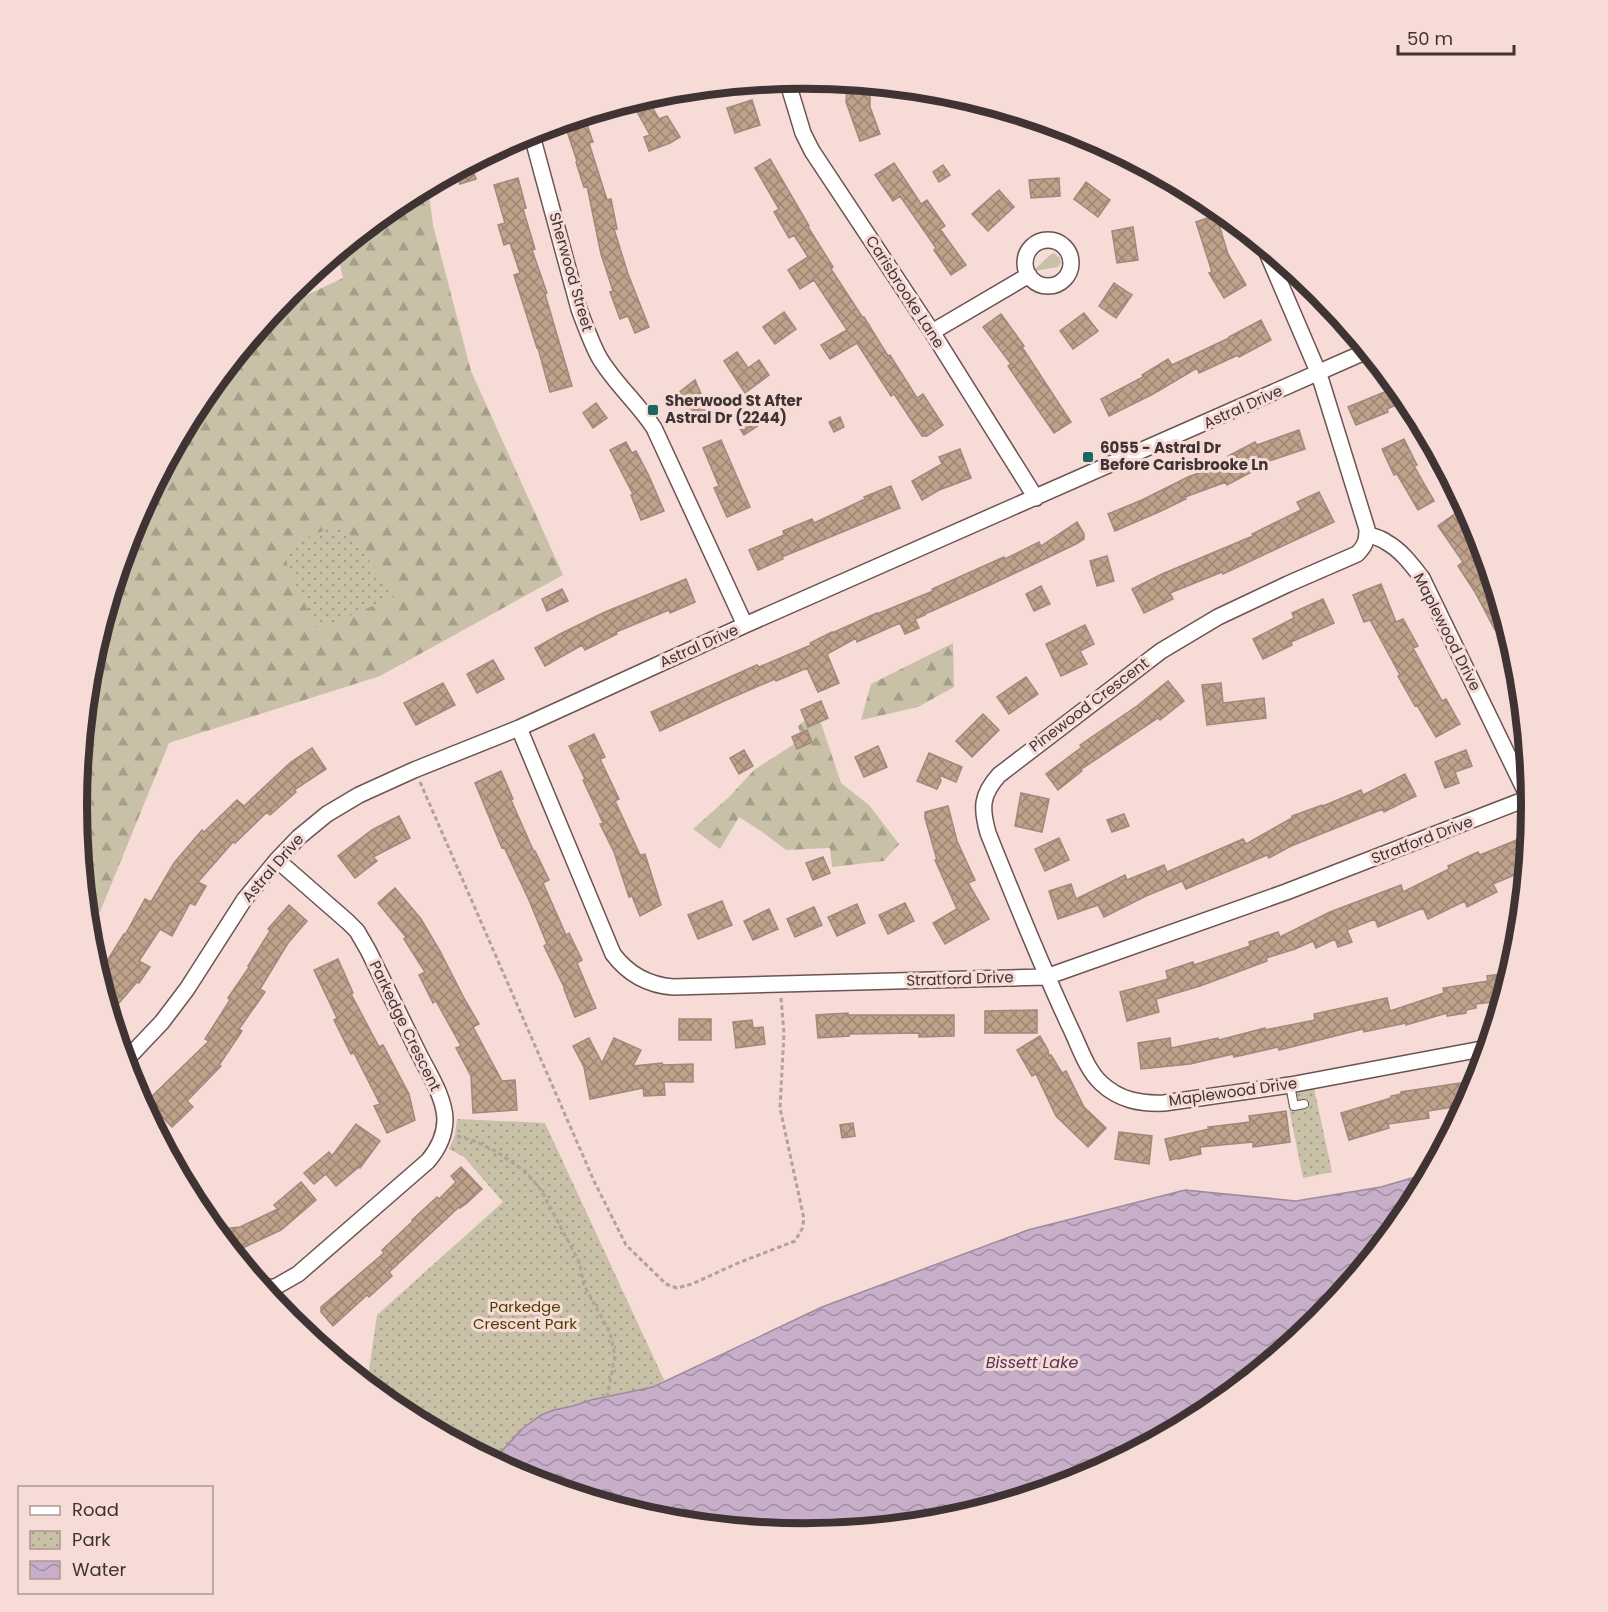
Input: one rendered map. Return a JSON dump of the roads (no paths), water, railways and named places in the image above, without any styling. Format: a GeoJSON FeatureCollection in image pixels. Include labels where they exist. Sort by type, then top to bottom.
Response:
{"type":"FeatureCollection","features":[{"type":"Feature","properties":{"kind":"street","name":"Carisbrooke Lane"},"geometry":{"type":"LineString","coordinates":[[790,90],[803,133],[812,151],[932,332],[1036,498]]}},
{"type":"Feature","properties":{"kind":"street","name":"Sherwood Street"},"geometry":{"type":"LineString","coordinates":[[534,143],[579,309],[589,336],[600,358],[614,378],[644,412],[654,428],[745,625]]}},
{"type":"Feature","properties":{"kind":"street"},"geometry":{"type":"LineString","coordinates":[[1271,262],[1319,374],[1367,534]]}},
{"type":"Feature","properties":{"kind":"street"},"geometry":{"type":"LineString","coordinates":[[932,332],[1029,275]]}},
{"type":"Feature","properties":{"kind":"street","name":"Astral Drive"},"geometry":{"type":"LineString","coordinates":[[132,1054],[162,1022],[187,989],[244,900],[277,860],[298,837],[327,814],[359,795],[414,770],[519,728],[745,625],[1360,354]]}},
{"type":"Feature","properties":{"kind":"street","name":"Maplewood Drive"},"geometry":{"type":"LineString","coordinates":[[1367,534],[1386,541],[1395,548],[1422,578],[1520,778]]}},
{"type":"Feature","properties":{"kind":"street","name":"Pinewood Crescent"},"geometry":{"type":"LineString","coordinates":[[1046,976],[987,833],[984,802],[988,788],[999,775],[1161,651],[1218,618],[1357,554],[1365,546],[1367,534]]}},
{"type":"Feature","properties":{"kind":"street","name":"Stratford Drive"},"geometry":{"type":"LineString","coordinates":[[519,728],[609,947],[622,966],[640,979],[668,987],[1046,976],[1286,892],[1521,802]]}},
{"type":"Feature","properties":{"kind":"street","name":"Parkedge Crescent"},"geometry":{"type":"LineString","coordinates":[[273,1287],[298,1274],[428,1161],[439,1146],[444,1131],[444,1111],[435,1086],[357,931],[277,860]]}},
{"type":"Feature","properties":{"kind":"street","name":"Maplewood Drive"},"geometry":{"type":"LineString","coordinates":[[1046,976],[1092,1072],[1107,1088],[1129,1100],[1164,1103],[1290,1085],[1478,1050]]}},
{"type":"Feature","properties":{"kind":"lane"},"geometry":{"type":"LineString","coordinates":[[1290,1085],[1294,1106],[1304,1104]]}},
{"type":"Feature","properties":{"kind":"water","name":"Bissett Lake"},"geometry":{"type":"Polygon","coordinates":[[[1418,1176],[1373,1242],[1343,1279],[1277,1345],[1240,1375],[1162,1427],[1121,1449],[1034,1485],[990,1499],[898,1517],[851,1521],[804,1523],[710,1517],[618,1499],[574,1485],[499,1454],[522,1429],[541,1415],[591,1400],[653,1387],[822,1307],[1028,1230],[1185,1190],[1296,1201],[1381,1187],[1418,1176]]]}},
{"type":"Feature","properties":{"kind":"place","name":"Sherwood St After Astral Dr (2244)"},"geometry":{"type":"Point","coordinates":[653,410]}},
{"type":"Feature","properties":{"kind":"place","name":"6055 - Astral Dr Before Carisbrooke Ln"},"geometry":{"type":"Point","coordinates":[1088,457]}},
{"type":"Feature","properties":{"kind":"park label","name":"Parkedge Crescent Park"},"geometry":{"type":"Point","coordinates":[525,1316]}}]}
